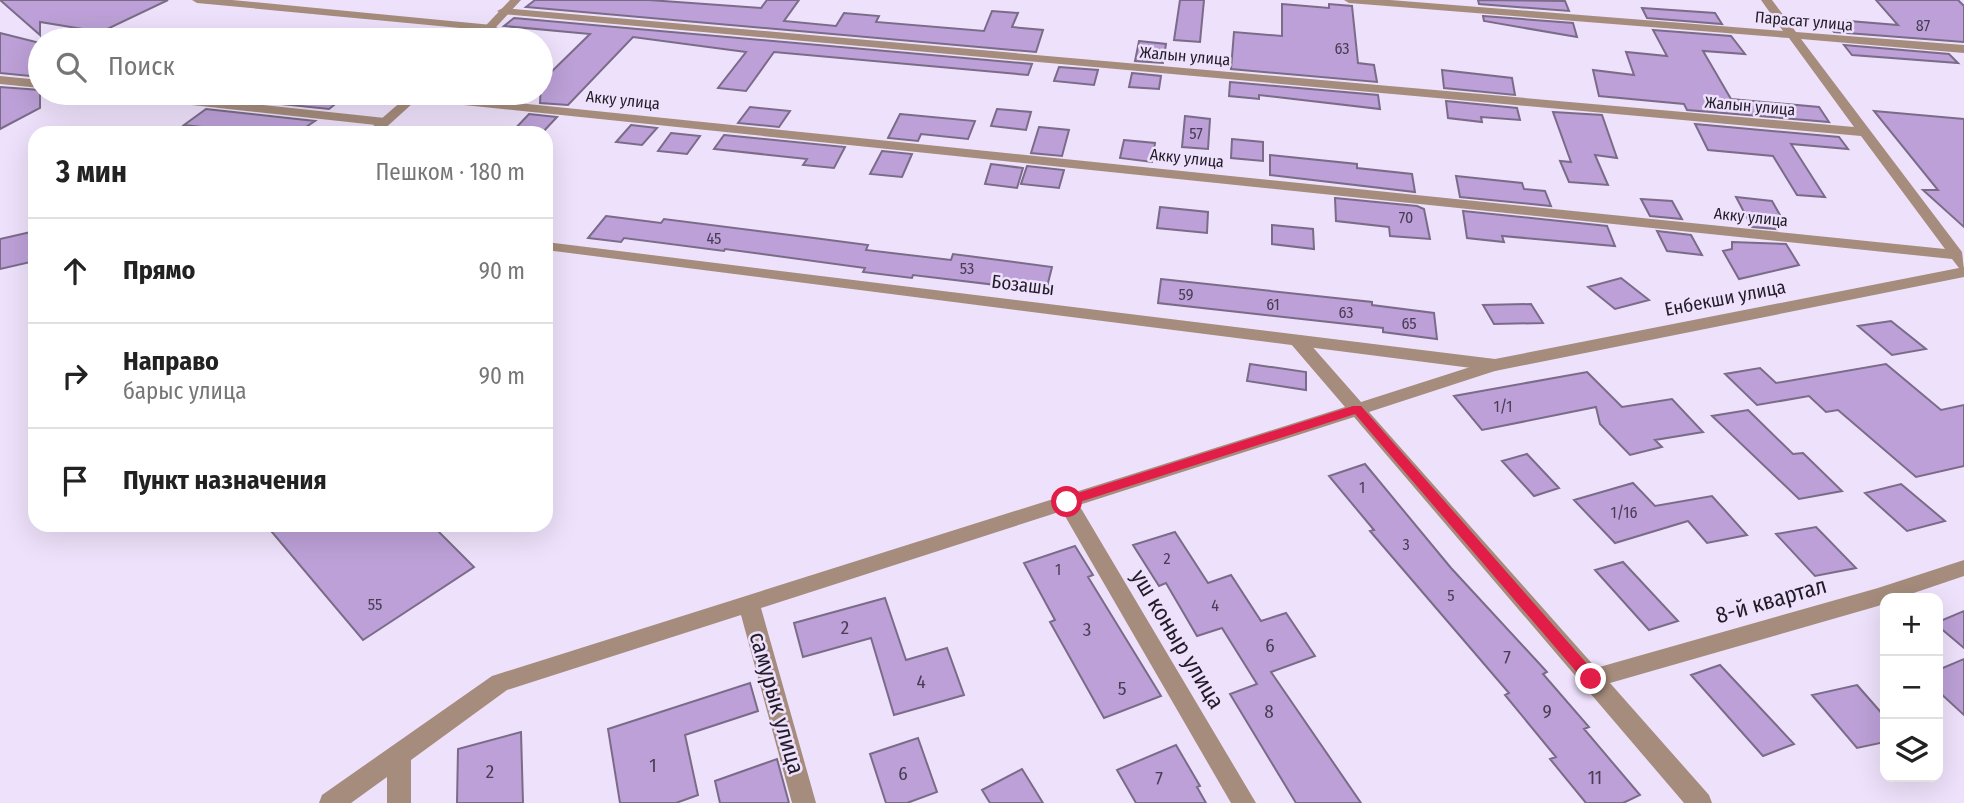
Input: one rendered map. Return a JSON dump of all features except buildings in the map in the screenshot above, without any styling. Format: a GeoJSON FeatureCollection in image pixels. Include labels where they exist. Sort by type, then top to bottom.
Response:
{"type":"FeatureCollection","features":[{"type":"Feature","properties":{"kind":"street"},"geometry":{"type":"LineString","coordinates":[[197,0],[492,28],[503,11],[516,0]]}},
{"type":"Feature","properties":{"kind":"street","name":"Парасат улица"},"geometry":{"type":"LineString","coordinates":[[1349,0],[1964,49]]}},
{"type":"Feature","properties":{"kind":"street"},"geometry":{"type":"LineString","coordinates":[[1766,0],[1960,260]]}},
{"type":"Feature","properties":{"kind":"street","name":"Жалын улица"},"geometry":{"type":"LineString","coordinates":[[503,11],[1865,132]]}},
{"type":"Feature","properties":{"kind":"street"},"geometry":{"type":"LineString","coordinates":[[0,80],[28,83]]}},
{"type":"Feature","properties":{"kind":"street"},"geometry":{"type":"LineString","coordinates":[[228,105],[384,122]]}},
{"type":"Feature","properties":{"kind":"street"},"geometry":{"type":"LineString","coordinates":[[380,126],[403,105]]}},
{"type":"Feature","properties":{"kind":"street","name":"Акку улица"},"geometry":{"type":"LineString","coordinates":[[518,105],[1960,260]]}},
{"type":"Feature","properties":{"kind":"street","name":"Бозашы"},"geometry":{"type":"LineString","coordinates":[[553,247],[1494,365]]}},
{"type":"Feature","properties":{"kind":"street","name":"Енбекши улица"},"geometry":{"type":"LineString","coordinates":[[1494,365],[1964,272]]}},
{"type":"Feature","properties":{"kind":"street"},"geometry":{"type":"LineString","coordinates":[[1297,340],[1700,803]]}},
{"type":"Feature","properties":{"kind":"street"},"geometry":{"type":"LineString","coordinates":[[331,803],[500,683],[1494,365]]}},
{"type":"Feature","properties":{"kind":"street","name":"уш коныр улица"},"geometry":{"type":"LineString","coordinates":[[1067,502],[1244,803]]}},
{"type":"Feature","properties":{"kind":"street","name":"8-й квартал"},"geometry":{"type":"LineString","coordinates":[[1591,679],[1878,597],[1964,568]]}},
{"type":"Feature","properties":{"kind":"street","name":"самурык улица"},"geometry":{"type":"LineString","coordinates":[[749,604],[804,803]]}},
{"type":"Feature","properties":{"kind":"street"},"geometry":{"type":"LineString","coordinates":[[399,755],[399,803]]}},
{"type":"Feature","properties":{"kind":"route"},"geometry":{"type":"LineString","coordinates":[[1067,502],[1357,409],[1591,679]]}}]}
